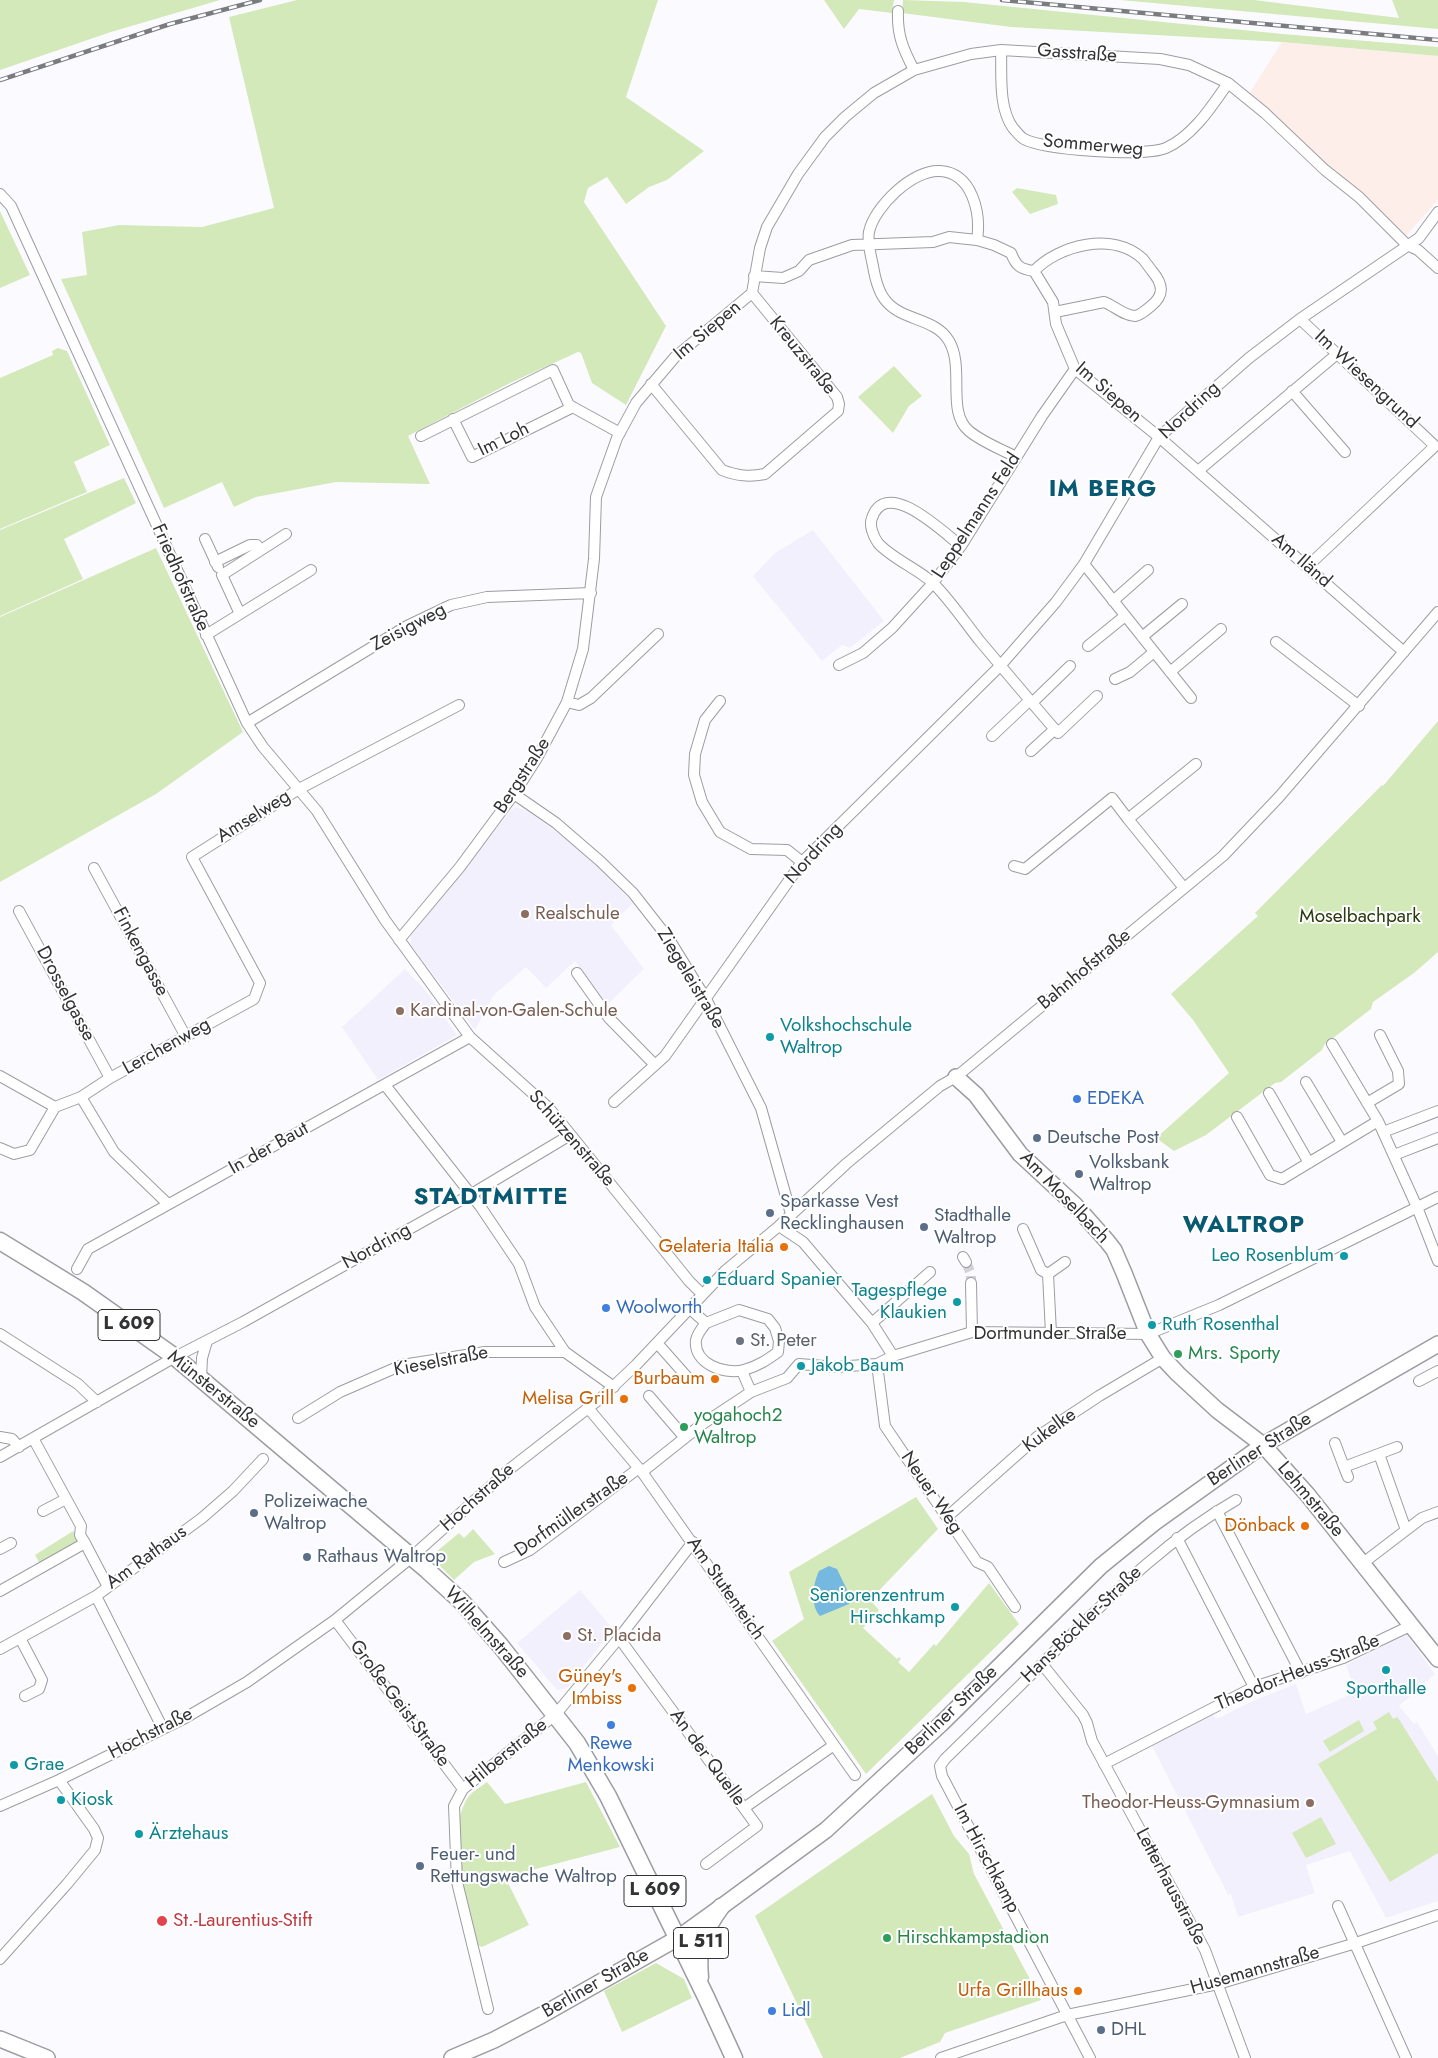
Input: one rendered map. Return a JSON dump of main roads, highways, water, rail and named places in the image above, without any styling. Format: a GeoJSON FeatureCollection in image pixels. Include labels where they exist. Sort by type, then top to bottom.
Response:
{"type":"FeatureCollection","features":[{"type":"Feature","properties":{"kind":"main road","name":"Am Moselbach"},"geometry":{"type":"LineString","coordinates":[[956,1077],[976,1094],[1020,1154],[1075,1205],[1114,1250],[1148,1334]]}},
{"type":"Feature","properties":{"kind":"main road","name":"Münsterstraße"},"geometry":{"type":"LineString","coordinates":[[0,1241],[83,1292],[175,1357],[412,1557]]}},
{"type":"Feature","properties":{"kind":"main road","name":"Lehmstraße"},"geometry":{"type":"LineString","coordinates":[[1148,1334],[1163,1358],[1178,1374],[1218,1410],[1263,1445],[1307,1494],[1438,1659]]}},
{"type":"Feature","properties":{"kind":"main road","name":"Berliner Straße"},"geometry":{"type":"LineString","coordinates":[[452,2058],[487,2044],[534,2020],[678,1938],[721,1907],[826,1830],[935,1730],[1101,1566],[1154,1523],[1263,1445],[1438,1344]]}},
{"type":"Feature","properties":{"kind":"main road","name":"Wilhelmstraße"},"geometry":{"type":"LineString","coordinates":[[412,1557],[462,1602],[480,1622],[556,1714],[577,1743],[608,1796],[678,1938]]}},
{"type":"Feature","properties":{"kind":"main road","name":"L 511"},"geometry":{"type":"LineString","coordinates":[[700,1984],[698,1960],[701,1940],[708,1925],[721,1907]]}},
{"type":"Feature","properties":{"kind":"main road","name":"L 609"},"geometry":{"type":"LineString","coordinates":[[678,1938],[734,2058]]}},
{"type":"Feature","properties":{"kind":"main road"},"geometry":{"type":"LineString","coordinates":[[0,2039],[47,2058]]}},
{"type":"Feature","properties":{"kind":"water"},"geometry":{"type":"Polygon","coordinates":[[[829,1566],[837,1569],[850,1596],[849,1604],[820,1616],[814,1601],[815,1582],[819,1571],[829,1566]]]}},
{"type":"Feature","properties":{"kind":"tunnel"},"geometry":{"type":"LineString","coordinates":[[966,1262],[971,1274],[971,1283]]}},
{"type":"Feature","properties":{"kind":"railway"},"geometry":{"type":"LineString","coordinates":[[0,80],[170,24],[260,0]]}},
{"type":"Feature","properties":{"kind":"railway"},"geometry":{"type":"LineString","coordinates":[[1002,0],[1438,40]]}},
{"type":"Feature","properties":{"kind":"place","name":"Realschule"},"geometry":{"type":"Point","coordinates":[525,914]}},
{"type":"Feature","properties":{"kind":"place","name":"Kardinal-von-Galen-Schule"},"geometry":{"type":"Point","coordinates":[400,1011]}},
{"type":"Feature","properties":{"kind":"place","name":"Volkshochschule Waltrop"},"geometry":{"type":"Point","coordinates":[770,1037]}},
{"type":"Feature","properties":{"kind":"place","name":"EDEKA"},"geometry":{"type":"Point","coordinates":[1077,1099]}},
{"type":"Feature","properties":{"kind":"place","name":"Deutsche Post"},"geometry":{"type":"Point","coordinates":[1037,1138]}},
{"type":"Feature","properties":{"kind":"place","name":"Volksbank Waltrop"},"geometry":{"type":"Point","coordinates":[1079,1174]}},
{"type":"Feature","properties":{"kind":"place","name":"Sparkasse Vest Recklinghausen"},"geometry":{"type":"Point","coordinates":[770,1213]}},
{"type":"Feature","properties":{"kind":"place","name":"Stadthalle Waltrop"},"geometry":{"type":"Point","coordinates":[924,1227]}},
{"type":"Feature","properties":{"kind":"place","name":"Gelateria Italia"},"geometry":{"type":"Point","coordinates":[784,1247]}},
{"type":"Feature","properties":{"kind":"place","name":"Leo Rosenblum"},"geometry":{"type":"Point","coordinates":[1344,1256]}},
{"type":"Feature","properties":{"kind":"place","name":"Eduard Spanier"},"geometry":{"type":"Point","coordinates":[707,1280]}},
{"type":"Feature","properties":{"kind":"place","name":"Tagespflege Klaukien"},"geometry":{"type":"Point","coordinates":[957,1302]}},
{"type":"Feature","properties":{"kind":"place","name":"Woolworth"},"geometry":{"type":"Point","coordinates":[606,1308]}},
{"type":"Feature","properties":{"kind":"place","name":"Ruth Rosenthal"},"geometry":{"type":"Point","coordinates":[1152,1325]}},
{"type":"Feature","properties":{"kind":"place","name":"St. Peter"},"geometry":{"type":"Point","coordinates":[740,1341]}},
{"type":"Feature","properties":{"kind":"place","name":"Mrs. Sporty"},"geometry":{"type":"Point","coordinates":[1178,1354]}},
{"type":"Feature","properties":{"kind":"place","name":"Jakob Baum"},"geometry":{"type":"Point","coordinates":[801,1366]}},
{"type":"Feature","properties":{"kind":"place","name":"Burbaum"},"geometry":{"type":"Point","coordinates":[715,1379]}},
{"type":"Feature","properties":{"kind":"place","name":"Melisa Grill"},"geometry":{"type":"Point","coordinates":[624,1399]}},
{"type":"Feature","properties":{"kind":"place","name":"yogahoch2 Waltrop"},"geometry":{"type":"Point","coordinates":[684,1427]}},
{"type":"Feature","properties":{"kind":"place","name":"Polizeiwache Waltrop"},"geometry":{"type":"Point","coordinates":[254,1513]}},
{"type":"Feature","properties":{"kind":"place","name":"Dönback"},"geometry":{"type":"Point","coordinates":[1305,1526]}},
{"type":"Feature","properties":{"kind":"place","name":"Rathaus Waltrop"},"geometry":{"type":"Point","coordinates":[307,1557]}},
{"type":"Feature","properties":{"kind":"place","name":"Seniorenzentrum Hirschkamp"},"geometry":{"type":"Point","coordinates":[955,1607]}},
{"type":"Feature","properties":{"kind":"place","name":"St. Placida"},"geometry":{"type":"Point","coordinates":[567,1636]}},
{"type":"Feature","properties":{"kind":"place","name":"Sporthalle"},"geometry":{"type":"Point","coordinates":[1386,1670]}},
{"type":"Feature","properties":{"kind":"place","name":"Güney's Imbiss"},"geometry":{"type":"Point","coordinates":[632,1688]}},
{"type":"Feature","properties":{"kind":"place","name":"Rewe Menkowski"},"geometry":{"type":"Point","coordinates":[611,1725]}},
{"type":"Feature","properties":{"kind":"place","name":"Grae"},"geometry":{"type":"Point","coordinates":[14,1765]}},
{"type":"Feature","properties":{"kind":"place","name":"Kiosk"},"geometry":{"type":"Point","coordinates":[61,1800]}},
{"type":"Feature","properties":{"kind":"place","name":"Theodor-Heuss-Gymnasium"},"geometry":{"type":"Point","coordinates":[1310,1803]}},
{"type":"Feature","properties":{"kind":"place","name":"Ärztehaus"},"geometry":{"type":"Point","coordinates":[139,1834]}},
{"type":"Feature","properties":{"kind":"place","name":"Feuer- und Rettungswache Waltrop"},"geometry":{"type":"Point","coordinates":[420,1866]}},
{"type":"Feature","properties":{"kind":"place","name":"St.-Laurentius-Stift"},"geometry":{"type":"Point","coordinates":[162,1921]}},
{"type":"Feature","properties":{"kind":"place","name":"Hirschkampstadion"},"geometry":{"type":"Point","coordinates":[887,1938]}},
{"type":"Feature","properties":{"kind":"place","name":"Urfa Grillhaus"},"geometry":{"type":"Point","coordinates":[1078,1991]}},
{"type":"Feature","properties":{"kind":"place","name":"Lidl"},"geometry":{"type":"Point","coordinates":[772,2011]}},
{"type":"Feature","properties":{"kind":"place","name":"DHL"},"geometry":{"type":"Point","coordinates":[1101,2030]}},
{"type":"Feature","properties":{"kind":"district","name":"IM BERG"},"geometry":{"type":"Point","coordinates":[1103,490]}},
{"type":"Feature","properties":{"kind":"district","name":"STADTMITTE"},"geometry":{"type":"Point","coordinates":[491,1198]}},
{"type":"Feature","properties":{"kind":"district","name":"WALTROP"},"geometry":{"type":"Point","coordinates":[1244,1226]}},
{"type":"Feature","properties":{"kind":"park label","name":"Moselbachpark"},"geometry":{"type":"Point","coordinates":[1360,917]}}]}
